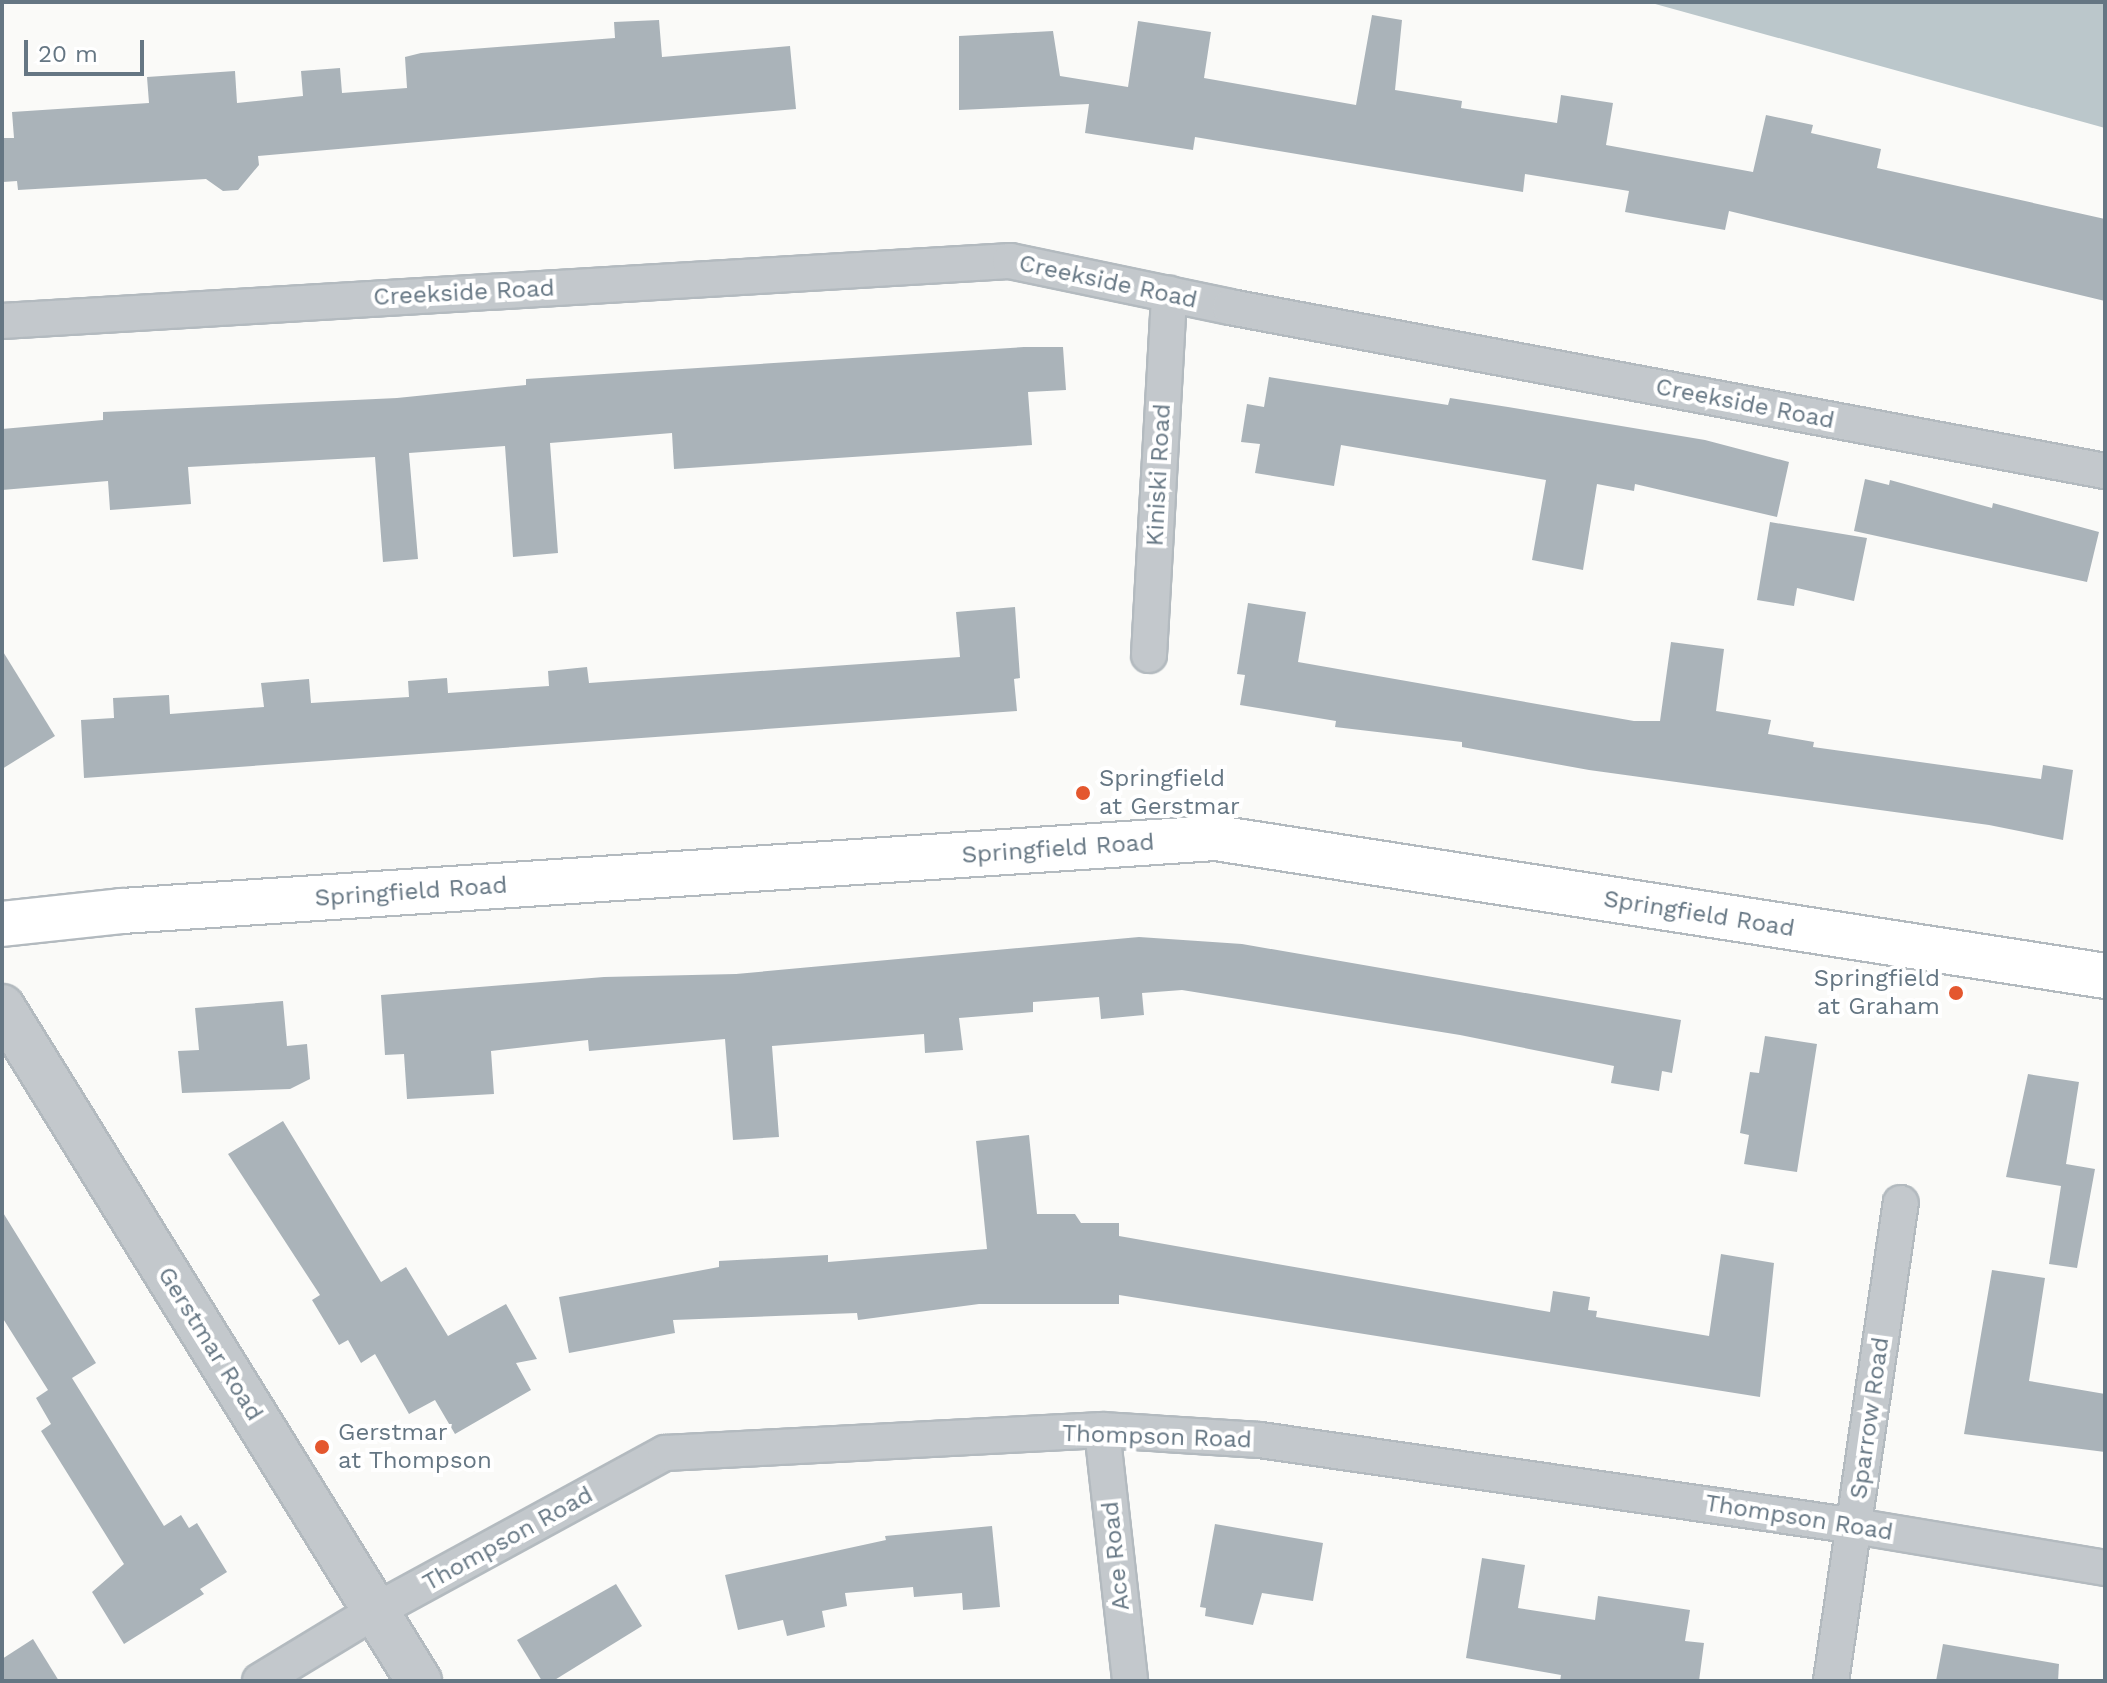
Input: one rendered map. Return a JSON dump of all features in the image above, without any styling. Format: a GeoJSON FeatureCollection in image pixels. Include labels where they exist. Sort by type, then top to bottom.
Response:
{"type":"FeatureCollection","features":[{"type":"Feature","properties":{"kind":"main road","name":"Springfield Road"},"geometry":{"type":"LineString","coordinates":[[2,924],[122,911],[1216,838],[2105,976]]}},
{"type":"Feature","properties":{"kind":"street","name":"Creekside Road"},"geometry":{"type":"LineString","coordinates":[[2,321],[1010,261],[1169,294],[2105,471]]}},
{"type":"Feature","properties":{"kind":"street","name":"Kiniski Road"},"geometry":{"type":"LineString","coordinates":[[1149,655],[1169,294]]}},
{"type":"Feature","properties":{"kind":"street","name":"Gerstmar Road"},"geometry":{"type":"LineString","coordinates":[[2,1007],[419,1681]]}},
{"type":"Feature","properties":{"kind":"street","name":"Sparrow Road"},"geometry":{"type":"LineString","coordinates":[[1831,1681],[1901,1203]]}},
{"type":"Feature","properties":{"kind":"street","name":"Thompson Road"},"geometry":{"type":"LineString","coordinates":[[260,1681],[375,1611],[665,1453],[1102,1430],[1260,1440],[1855,1526],[2105,1568]]}},
{"type":"Feature","properties":{"kind":"street","name":"Ace Road"},"geometry":{"type":"LineString","coordinates":[[1102,1430],[1130,1681]]}},
{"type":"Feature","properties":{"kind":"shaded area"},"geometry":{"type":"Polygon","coordinates":[[[1648,2],[2105,2],[2105,128],[1648,2]]]}},
{"type":"Feature","properties":{"kind":"building"},"geometry":{"type":"Polygon","coordinates":[[[1372,15],[1402,20],[1395,90],[1462,101],[1461,108],[1557,123],[1561,95],[1613,103],[1606,145],[1753,172],[1766,115],[1813,125],[1811,133],[1881,149],[1877,168],[2105,219],[2105,301],[1729,211],[1725,230],[1625,212],[1629,191],[1525,174],[1523,192],[1195,137],[1193,150],[1085,133],[1089,104],[959,110],[959,36],[1053,31],[1060,76],[1128,87],[1138,21],[1211,32],[1204,78],[1356,105],[1372,15]]]}},
{"type":"Feature","properties":{"kind":"building"},"geometry":{"type":"Polygon","coordinates":[[[659,20],[662,57],[790,46],[796,109],[258,156],[259,165],[238,190],[223,191],[206,179],[18,190],[17,181],[3,182],[2,138],[14,138],[12,112],[149,103],[147,77],[235,71],[237,103],[303,96],[301,71],[340,68],[342,93],[407,88],[405,57],[421,53],[615,38],[614,22],[659,20]]]}},
{"type":"Feature","properties":{"kind":"building"},"geometry":{"type":"Polygon","coordinates":[[[1063,347],[1066,390],[1028,392],[1032,445],[674,469],[672,433],[550,443],[558,553],[513,557],[505,446],[409,453],[418,559],[383,562],[375,457],[188,467],[191,504],[110,510],[108,481],[2,490],[2,429],[103,420],[103,412],[397,398],[526,385],[526,379],[1063,347]]]}},
{"type":"Feature","properties":{"kind":"building"},"geometry":{"type":"Polygon","coordinates":[[[1269,377],[1448,405],[1450,398],[1508,407],[1705,440],[1789,462],[1777,517],[1635,484],[1634,491],[1597,484],[1583,570],[1532,560],[1546,480],[1341,445],[1334,486],[1255,473],[1260,444],[1241,442],[1247,404],[1264,407],[1269,377]]]}},
{"type":"Feature","properties":{"kind":"building"},"geometry":{"type":"Polygon","coordinates":[[[1865,479],[1889,485],[1890,480],[1992,508],[1993,503],[2099,532],[2087,582],[1854,531],[1865,479]]]}},
{"type":"Feature","properties":{"kind":"building"},"geometry":{"type":"Polygon","coordinates":[[[1770,522],[1867,538],[1854,601],[1797,588],[1794,606],[1757,600],[1770,522]]]}},
{"type":"Feature","properties":{"kind":"building"},"geometry":{"type":"Polygon","coordinates":[[[1248,603],[1306,612],[1298,662],[1634,721],[1660,721],[1671,642],[1724,649],[1716,711],[1771,720],[1768,734],[1814,742],[1813,747],[2041,779],[2043,765],[2073,770],[2063,840],[1989,825],[1589,770],[1462,747],[1462,742],[1335,727],[1336,721],[1240,705],[1245,675],[1237,674],[1248,603]]]}},
{"type":"Feature","properties":{"kind":"building"},"geometry":{"type":"Polygon","coordinates":[[[1015,607],[1020,678],[1014,679],[1017,711],[84,778],[81,720],[114,718],[113,698],[169,695],[170,714],[264,707],[261,683],[309,679],[311,703],[409,697],[408,681],[447,678],[448,693],[549,686],[548,671],[587,667],[589,683],[960,657],[956,612],[1015,607]]]}},
{"type":"Feature","properties":{"kind":"building"},"geometry":{"type":"Polygon","coordinates":[[[2,650],[55,736],[2,769],[2,650]]]}},
{"type":"Feature","properties":{"kind":"building"},"geometry":{"type":"Polygon","coordinates":[[[1139,937],[1242,944],[1681,1020],[1672,1073],[1662,1071],[1659,1091],[1611,1083],[1614,1066],[1460,1035],[1182,990],[1142,993],[1144,1015],[1101,1019],[1099,997],[1033,1002],[1033,1012],[959,1018],[963,1050],[925,1053],[924,1034],[772,1046],[779,1137],[733,1140],[725,1039],[589,1051],[588,1040],[491,1051],[494,1094],[407,1099],[404,1054],[385,1055],[381,995],[604,977],[736,974],[1139,937]]]}},
{"type":"Feature","properties":{"kind":"building"},"geometry":{"type":"Polygon","coordinates":[[[283,1001],[287,1046],[307,1044],[310,1079],[290,1089],[182,1093],[178,1051],[199,1050],[195,1008],[283,1001]]]}},
{"type":"Feature","properties":{"kind":"building"},"geometry":{"type":"Polygon","coordinates":[[[1765,1036],[1817,1044],[1797,1172],[1744,1164],[1749,1135],[1740,1133],[1750,1072],[1759,1073],[1765,1036]]]}},
{"type":"Feature","properties":{"kind":"building"},"geometry":{"type":"Polygon","coordinates":[[[2028,1074],[2079,1082],[2066,1164],[2095,1169],[2077,1268],[2049,1264],[2061,1186],[2006,1177],[2028,1074]]]}},
{"type":"Feature","properties":{"kind":"building"},"geometry":{"type":"Polygon","coordinates":[[[283,1121],[381,1282],[406,1267],[448,1336],[506,1304],[537,1359],[516,1363],[531,1390],[455,1434],[435,1400],[409,1414],[375,1354],[361,1363],[348,1340],[339,1345],[312,1300],[320,1295],[228,1154],[283,1121]]]}},
{"type":"Feature","properties":{"kind":"building"},"geometry":{"type":"Polygon","coordinates":[[[1029,1135],[1037,1214],[1075,1214],[1081,1223],[1119,1223],[1119,1236],[1550,1312],[1553,1291],[1590,1297],[1588,1310],[1597,1311],[1596,1317],[1709,1336],[1721,1254],[1774,1263],[1760,1397],[1119,1295],[1119,1304],[979,1304],[858,1320],[857,1313],[673,1320],[675,1333],[569,1353],[559,1297],[719,1267],[719,1261],[828,1255],[828,1262],[987,1249],[976,1141],[1029,1135]]]}},
{"type":"Feature","properties":{"kind":"building"},"geometry":{"type":"Polygon","coordinates":[[[2,1211],[96,1363],[72,1378],[164,1526],[181,1515],[189,1528],[197,1523],[227,1572],[200,1589],[204,1594],[124,1644],[92,1592],[124,1564],[41,1431],[51,1424],[36,1398],[48,1390],[2,1317],[2,1211]]]}},
{"type":"Feature","properties":{"kind":"building"},"geometry":{"type":"Polygon","coordinates":[[[1992,1270],[2045,1278],[2029,1381],[2105,1394],[2105,1452],[1964,1434],[1992,1270]]]}},
{"type":"Feature","properties":{"kind":"building"},"geometry":{"type":"Polygon","coordinates":[[[1215,1524],[1323,1543],[1313,1601],[1262,1593],[1253,1625],[1205,1616],[1206,1608],[1200,1607],[1215,1524]]]}},
{"type":"Feature","properties":{"kind":"building"},"geometry":{"type":"Polygon","coordinates":[[[992,1526],[1000,1607],[963,1610],[962,1593],[914,1597],[913,1587],[845,1593],[847,1606],[822,1611],[825,1627],[787,1636],[783,1620],[738,1630],[725,1575],[886,1540],[885,1536],[992,1526]]]}},
{"type":"Feature","properties":{"kind":"building"},"geometry":{"type":"Polygon","coordinates":[[[1482,1558],[1525,1565],[1518,1608],[1595,1620],[1598,1596],[1690,1610],[1685,1641],[1704,1643],[1699,1681],[1560,1681],[1561,1675],[1466,1658],[1482,1558]]]}},
{"type":"Feature","properties":{"kind":"building"},"geometry":{"type":"Polygon","coordinates":[[[616,1584],[642,1626],[553,1681],[542,1681],[517,1640],[616,1584]]]}},
{"type":"Feature","properties":{"kind":"building"},"geometry":{"type":"Polygon","coordinates":[[[33,1639],[59,1681],[2,1681],[2,1659],[33,1639]]]}},
{"type":"Feature","properties":{"kind":"building"},"geometry":{"type":"Polygon","coordinates":[[[1943,1644],[2059,1664],[2058,1681],[1936,1681],[1943,1644]]]}},
{"type":"Feature","properties":{"kind":"place","name":"Springfield at Gerstmar"},"geometry":{"type":"Point","coordinates":[1083,793]}},
{"type":"Feature","properties":{"kind":"place","name":"Springfield at Graham"},"geometry":{"type":"Point","coordinates":[1956,993]}},
{"type":"Feature","properties":{"kind":"place","name":"Gerstmar at Thompson"},"geometry":{"type":"Point","coordinates":[322,1447]}}]}
